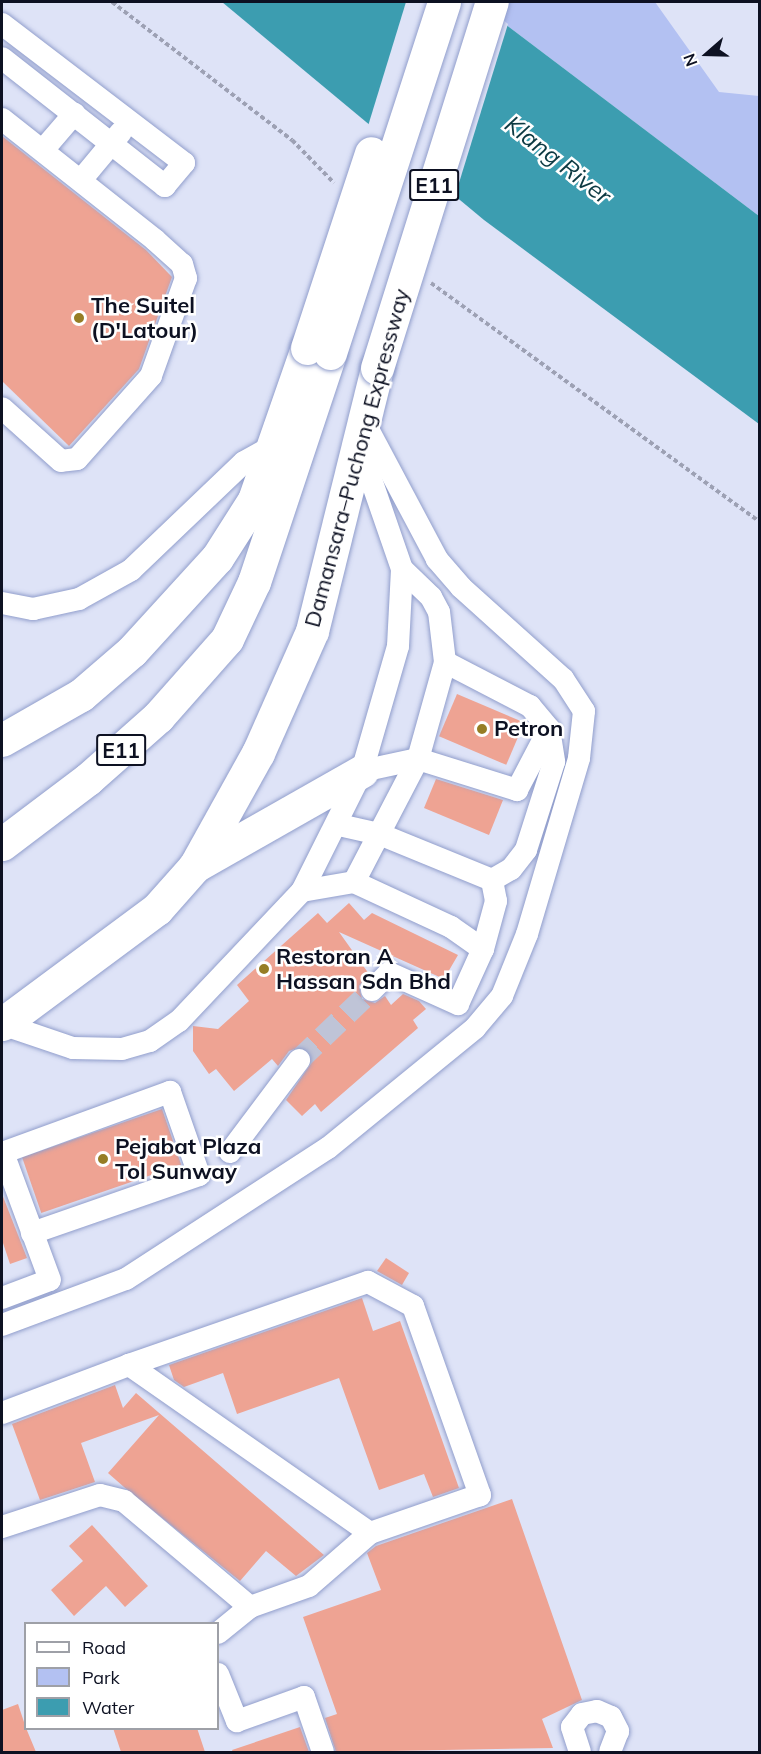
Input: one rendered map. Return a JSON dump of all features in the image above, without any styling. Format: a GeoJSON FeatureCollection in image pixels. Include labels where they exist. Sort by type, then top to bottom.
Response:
{"type":"FeatureCollection","features":[{"type":"Feature","properties":{"kind":"highway","name":"E11"},"geometry":{"type":"LineString","coordinates":[[2,844],[88,779],[158,717],[226,639],[254,582],[420,2]]}},
{"type":"Feature","properties":{"kind":"highway","name":"E11"},"geometry":{"type":"LineString","coordinates":[[2,740],[81,695],[132,651],[217,558],[254,500],[276,444],[319,350],[444,2]]}},
{"type":"Feature","properties":{"kind":"highway","name":"Damansara–Puchong Expressway"},"geometry":{"type":"LineString","coordinates":[[2,1024],[157,909],[195,866],[258,753],[312,632],[377,368],[492,2]]}},
{"type":"Feature","properties":{"kind":"highway"},"geometry":{"type":"LineString","coordinates":[[195,866],[363,771]]}},
{"type":"Feature","properties":{"kind":"street"},"geometry":{"type":"LineString","coordinates":[[2,24],[184,163],[165,186],[2,58]]}},
{"type":"Feature","properties":{"kind":"street"},"geometry":{"type":"LineString","coordinates":[[43,150],[74,114]]}},
{"type":"Feature","properties":{"kind":"street"},"geometry":{"type":"LineString","coordinates":[[2,119],[81,180],[182,264],[186,279],[151,376],[77,459],[61,462],[2,408]]}},
{"type":"Feature","properties":{"kind":"street"},"geometry":{"type":"LineString","coordinates":[[81,180],[129,122]]}},
{"type":"Feature","properties":{"kind":"street"},"geometry":{"type":"LineString","coordinates":[[2,1024],[73,1048],[122,1049],[150,1041],[179,1021],[302,891],[339,825],[363,771],[398,646],[402,569],[361,430]]}},
{"type":"Feature","properties":{"kind":"street"},"geometry":{"type":"LineString","coordinates":[[2,1325],[126,1279],[328,1148],[476,1028],[502,996],[527,934],[579,758],[584,711],[563,679],[461,588],[437,559],[361,430]]}},
{"type":"Feature","properties":{"kind":"street"},"geometry":{"type":"LineString","coordinates":[[2,603],[33,609],[79,599],[131,570],[244,462],[276,444]]}},
{"type":"Feature","properties":{"kind":"street"},"geometry":{"type":"LineString","coordinates":[[354,882],[418,759],[445,662],[439,612],[431,597],[402,569]]}},
{"type":"Feature","properties":{"kind":"street"},"geometry":{"type":"LineString","coordinates":[[445,662],[530,706],[549,729],[554,762],[526,850],[511,869],[492,880]]}},
{"type":"Feature","properties":{"kind":"street"},"geometry":{"type":"LineString","coordinates":[[363,771],[418,759],[517,790],[549,729]]}},
{"type":"Feature","properties":{"kind":"street"},"geometry":{"type":"LineString","coordinates":[[339,825],[379,834],[492,880]]}},
{"type":"Feature","properties":{"kind":"street"},"geometry":{"type":"LineString","coordinates":[[372,990],[389,973],[458,1004],[483,949],[496,901],[492,880]]}},
{"type":"Feature","properties":{"kind":"street"},"geometry":{"type":"LineString","coordinates":[[302,891],[354,882],[452,927],[483,949]]}},
{"type":"Feature","properties":{"kind":"street"},"geometry":{"type":"LineString","coordinates":[[230,1152],[300,1060]]}},
{"type":"Feature","properties":{"kind":"street"},"geometry":{"type":"LineString","coordinates":[[2,1298],[50,1281],[2,1153],[170,1092],[199,1174],[33,1233]]}},
{"type":"Feature","properties":{"kind":"street"},"geometry":{"type":"LineString","coordinates":[[2,1413],[129,1365],[368,1282],[413,1306],[480,1495],[370,1533],[309,1586],[250,1607],[219,1632]]}},
{"type":"Feature","properties":{"kind":"street"},"geometry":{"type":"LineString","coordinates":[[129,1365],[370,1533]]}},
{"type":"Feature","properties":{"kind":"street"},"geometry":{"type":"LineString","coordinates":[[2,1527],[100,1495],[124,1501],[250,1607]]}},
{"type":"Feature","properties":{"kind":"street"},"geometry":{"type":"LineString","coordinates":[[219,1676],[237,1721],[304,1698],[323,1752]]}},
{"type":"Feature","properties":{"kind":"street"},"geometry":{"type":"LineString","coordinates":[[580,1752],[572,1726],[582,1714],[597,1711],[616,1724],[618,1739],[610,1752]]}},
{"type":"Feature","properties":{"kind":"green space"},"geometry":{"type":"Polygon","coordinates":[[[476,2],[655,2],[719,92],[759,96],[759,216],[476,2]]]}},
{"type":"Feature","properties":{"kind":"water","name":"Klang River"},"geometry":{"type":"Polygon","coordinates":[[[222,2],[476,2],[759,216],[759,424],[484,220],[222,2]]]}},
{"type":"Feature","properties":{"kind":"pier"},"geometry":{"type":"Polygon","coordinates":[[[406,2],[481,2],[508,24],[454,199],[368,126],[406,2]]]}},
{"type":"Feature","properties":{"kind":"building","name":"The Suitel (D'Latour)"},"geometry":{"type":"Polygon","coordinates":[[[2,136],[146,250],[172,277],[139,369],[69,446],[2,381],[2,136]]]}},
{"type":"Feature","properties":{"kind":"building","name":"Petron"},"geometry":{"type":"Polygon","coordinates":[[[457,694],[524,723],[506,765],[439,736],[457,694]]]}},
{"type":"Feature","properties":{"kind":"building"},"geometry":{"type":"Polygon","coordinates":[[[436,779],[503,800],[489,835],[424,808],[436,779]]]}},
{"type":"Feature","properties":{"kind":"building"},"geometry":{"type":"Polygon","coordinates":[[[349,903],[364,920],[372,913],[458,955],[444,979],[339,932],[369,974],[359,986],[362,999],[375,1003],[385,996],[391,1005],[403,994],[419,1001],[426,1009],[413,1020],[418,1028],[321,1112],[315,1104],[302,1116],[286,1100],[312,1062],[301,1047],[289,1051],[278,1066],[272,1059],[234,1091],[216,1069],[209,1074],[193,1051],[193,1026],[218,1029],[249,1001],[237,985],[318,913],[327,923],[349,903]]]}},
{"type":"Feature","properties":{"kind":"building","name":"Pejabat Plaza Tol Sunway"},"geometry":{"type":"Polygon","coordinates":[[[162,1109],[181,1165],[41,1213],[22,1157],[162,1109]]]}},
{"type":"Feature","properties":{"kind":"building"},"geometry":{"type":"Polygon","coordinates":[[[2,1194],[27,1258],[10,1264],[2,1240],[2,1194]]]}},
{"type":"Feature","properties":{"kind":"building"},"geometry":{"type":"Polygon","coordinates":[[[386,1258],[409,1273],[402,1285],[377,1271],[386,1258]]]}},
{"type":"Feature","properties":{"kind":"building"},"geometry":{"type":"Polygon","coordinates":[[[362,1298],[373,1331],[400,1321],[459,1488],[433,1497],[424,1474],[379,1490],[339,1378],[237,1414],[223,1373],[184,1387],[174,1380],[169,1365],[362,1298]]]}},
{"type":"Feature","properties":{"kind":"building"},"geometry":{"type":"Polygon","coordinates":[[[115,1385],[123,1408],[136,1393],[324,1555],[296,1576],[266,1551],[240,1581],[124,1487],[108,1473],[159,1415],[81,1443],[95,1482],[40,1500],[12,1424],[115,1385]]]}},
{"type":"Feature","properties":{"kind":"building"},"geometry":{"type":"Polygon","coordinates":[[[512,1499],[582,1700],[542,1719],[553,1748],[336,1752],[325,1718],[337,1714],[303,1617],[381,1590],[367,1553],[376,1546],[512,1499]]]}},
{"type":"Feature","properties":{"kind":"building"},"geometry":{"type":"Polygon","coordinates":[[[92,1525],[148,1586],[125,1607],[106,1586],[74,1616],[51,1590],[83,1561],[69,1546],[92,1525]]]}},
{"type":"Feature","properties":{"kind":"building"},"geometry":{"type":"Polygon","coordinates":[[[18,1704],[24,1730],[27,1730],[36,1752],[2,1752],[2,1710],[18,1704]]]}},
{"type":"Feature","properties":{"kind":"building"},"geometry":{"type":"Polygon","coordinates":[[[300,1727],[309,1752],[233,1752],[232,1750],[300,1727]]]}},
{"type":"Feature","properties":{"kind":"building"},"geometry":{"type":"Polygon","coordinates":[[[114,1730],[198,1730],[205,1752],[121,1752],[114,1730]]]}},
{"type":"Feature","properties":{"kind":"tunnel"},"geometry":{"type":"LineString","coordinates":[[299,1060],[372,990]]}},
{"type":"Feature","properties":{"kind":"place","name":"The Suitel (D'Latour)"},"geometry":{"type":"Point","coordinates":[79,318]}},
{"type":"Feature","properties":{"kind":"place","name":"Petron"},"geometry":{"type":"Point","coordinates":[482,729]}},
{"type":"Feature","properties":{"kind":"place","name":"Restoran A Hassan Sdn Bhd"},"geometry":{"type":"Point","coordinates":[264,969]}},
{"type":"Feature","properties":{"kind":"place","name":"Pejabat Plaza Tol Sunway"},"geometry":{"type":"Point","coordinates":[103,1159]}}]}
